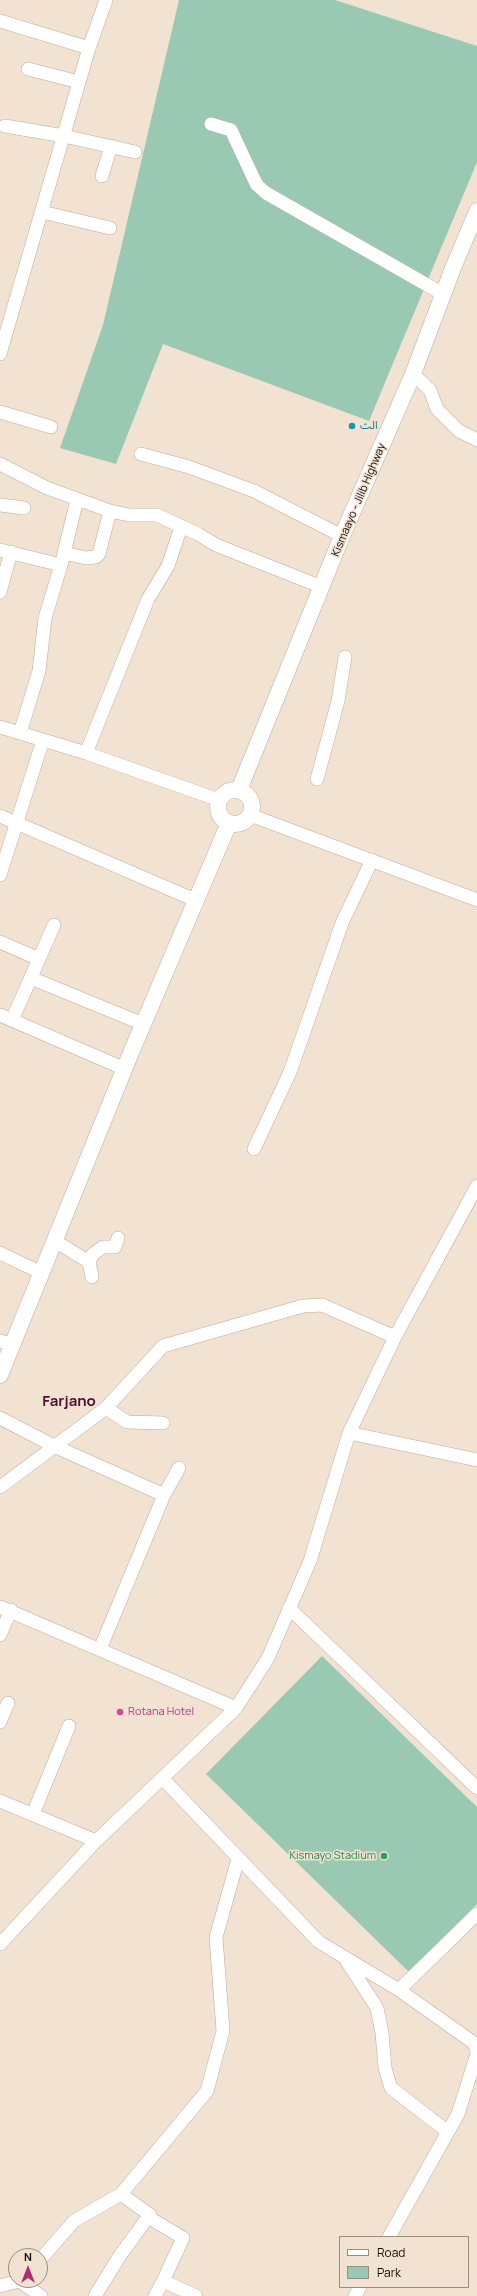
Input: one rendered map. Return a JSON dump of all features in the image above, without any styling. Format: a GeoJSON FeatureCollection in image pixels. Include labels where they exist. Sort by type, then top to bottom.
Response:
{"type":"FeatureCollection","features":[{"type":"Feature","properties":{"kind":"main road","name":"Kismaayo - Jilib Highway"},"geometry":{"type":"LineString","coordinates":[[239,790],[342,536],[414,374],[443,294],[477,210]]}},
{"type":"Feature","properties":{"kind":"main road"},"geometry":{"type":"LineString","coordinates":[[239,790],[249,796],[251,801],[250,815],[240,824],[229,823],[224,821],[218,812],[219,800],[228,791],[239,790]]}},
{"type":"Feature","properties":{"kind":"main road"},"geometry":{"type":"LineString","coordinates":[[0,1375],[6,1343],[42,1273],[143,1024],[229,823]]}},
{"type":"Feature","properties":{"kind":"street"},"geometry":{"type":"LineString","coordinates":[[0,354],[4,326],[42,212],[89,48],[106,0]]}},
{"type":"Feature","properties":{"kind":"street"},"geometry":{"type":"LineString","coordinates":[[0,21],[89,48]]}},
{"type":"Feature","properties":{"kind":"street"},"geometry":{"type":"LineString","coordinates":[[28,69],[79,82]]}},
{"type":"Feature","properties":{"kind":"street"},"geometry":{"type":"LineString","coordinates":[[211,124],[231,130],[257,185],[266,192],[443,294]]}},
{"type":"Feature","properties":{"kind":"street"},"geometry":{"type":"LineString","coordinates":[[5,126],[64,136],[135,152]]}},
{"type":"Feature","properties":{"kind":"street"},"geometry":{"type":"LineString","coordinates":[[102,176],[111,146]]}},
{"type":"Feature","properties":{"kind":"street"},"geometry":{"type":"LineString","coordinates":[[42,212],[110,228]]}},
{"type":"Feature","properties":{"kind":"street"},"geometry":{"type":"LineString","coordinates":[[414,374],[430,390],[437,409],[458,431],[477,440]]}},
{"type":"Feature","properties":{"kind":"street"},"geometry":{"type":"LineString","coordinates":[[0,412],[51,427]]}},
{"type":"Feature","properties":{"kind":"street"},"geometry":{"type":"LineString","coordinates":[[140,454],[189,467],[254,491],[342,536]]}},
{"type":"Feature","properties":{"kind":"street"},"geometry":{"type":"LineString","coordinates":[[0,464],[46,488],[110,511],[129,515],[157,515],[198,534],[216,545],[322,587]]}},
{"type":"Feature","properties":{"kind":"street"},"geometry":{"type":"LineString","coordinates":[[20,733],[39,671],[45,618],[63,559],[77,500]]}},
{"type":"Feature","properties":{"kind":"street"},"geometry":{"type":"LineString","coordinates":[[0,505],[24,508]]}},
{"type":"Feature","properties":{"kind":"street"},"geometry":{"type":"LineString","coordinates":[[0,592],[6,551],[63,559],[96,558],[99,554],[110,511]]}},
{"type":"Feature","properties":{"kind":"street"},"geometry":{"type":"LineString","coordinates":[[86,753],[148,600],[168,566],[181,527]]}},
{"type":"Feature","properties":{"kind":"street"},"geometry":{"type":"LineString","coordinates":[[317,779],[338,702],[345,657]]}},
{"type":"Feature","properties":{"kind":"street"},"geometry":{"type":"LineString","coordinates":[[0,727],[86,753],[219,800]]}},
{"type":"Feature","properties":{"kind":"street"},"geometry":{"type":"LineString","coordinates":[[0,875],[43,740]]}},
{"type":"Feature","properties":{"kind":"street"},"geometry":{"type":"LineString","coordinates":[[250,815],[477,900]]}},
{"type":"Feature","properties":{"kind":"street"},"geometry":{"type":"LineString","coordinates":[[0,816],[17,822],[129,873],[195,900]]}},
{"type":"Feature","properties":{"kind":"street"},"geometry":{"type":"LineString","coordinates":[[254,1150],[290,1072],[342,923],[372,860]]}},
{"type":"Feature","properties":{"kind":"street"},"geometry":{"type":"LineString","coordinates":[[54,925],[30,978],[6,1018],[125,1069]]}},
{"type":"Feature","properties":{"kind":"street"},"geometry":{"type":"LineString","coordinates":[[0,942],[39,959]]}},
{"type":"Feature","properties":{"kind":"street"},"geometry":{"type":"LineString","coordinates":[[30,978],[143,1024]]}},
{"type":"Feature","properties":{"kind":"street"},"geometry":{"type":"LineString","coordinates":[[0,1944],[96,1841],[236,1708],[268,1658],[310,1561],[348,1433],[395,1337],[477,1186]]}},
{"type":"Feature","properties":{"kind":"street"},"geometry":{"type":"LineString","coordinates":[[92,1277],[89,1262],[93,1254],[103,1246],[115,1247],[118,1238]]}},
{"type":"Feature","properties":{"kind":"street"},"geometry":{"type":"LineString","coordinates":[[55,1240],[89,1262]]}},
{"type":"Feature","properties":{"kind":"street"},"geometry":{"type":"LineString","coordinates":[[0,1253],[42,1273]]}},
{"type":"Feature","properties":{"kind":"street"},"geometry":{"type":"LineString","coordinates":[[0,1487],[106,1408],[163,1346],[303,1306],[322,1305],[395,1337]]}},
{"type":"Feature","properties":{"kind":"street"},"geometry":{"type":"LineString","coordinates":[[106,1408],[127,1422],[163,1423]]}},
{"type":"Feature","properties":{"kind":"street"},"geometry":{"type":"LineString","coordinates":[[0,1418],[54,1446],[164,1495]]}},
{"type":"Feature","properties":{"kind":"street"},"geometry":{"type":"LineString","coordinates":[[348,1433],[477,1460]]}},
{"type":"Feature","properties":{"kind":"street"},"geometry":{"type":"LineString","coordinates":[[100,1649],[164,1495],[179,1468]]}},
{"type":"Feature","properties":{"kind":"street"},"geometry":{"type":"LineString","coordinates":[[0,1635],[5,1608],[236,1708]]}},
{"type":"Feature","properties":{"kind":"street"},"geometry":{"type":"LineString","coordinates":[[289,1608],[477,1788]]}},
{"type":"Feature","properties":{"kind":"street"},"geometry":{"type":"LineString","coordinates":[[0,1722],[8,1703]]}},
{"type":"Feature","properties":{"kind":"street"},"geometry":{"type":"LineString","coordinates":[[33,1814],[69,1726]]}},
{"type":"Feature","properties":{"kind":"street"},"geometry":{"type":"LineString","coordinates":[[163,1779],[238,1859],[320,1942],[345,1959],[399,1990],[474,2043],[477,2053],[463,2103],[390,2236]]}},
{"type":"Feature","properties":{"kind":"street"},"geometry":{"type":"LineString","coordinates":[[0,1801],[96,1841]]}},
{"type":"Feature","properties":{"kind":"street"},"geometry":{"type":"LineString","coordinates":[[48,2251],[74,2221],[121,2194],[207,2091],[223,2031],[216,1937],[238,1859]]}},
{"type":"Feature","properties":{"kind":"street"},"geometry":{"type":"LineString","coordinates":[[399,1990],[477,1914]]}},
{"type":"Feature","properties":{"kind":"street"},"geometry":{"type":"LineString","coordinates":[[345,1959],[377,2008],[382,2033],[385,2068],[391,2088],[448,2132]]}},
{"type":"Feature","properties":{"kind":"street"},"geometry":{"type":"LineString","coordinates":[[96,2296],[119,2257],[150,2215],[121,2194]]}},
{"type":"Feature","properties":{"kind":"street"},"geometry":{"type":"LineString","coordinates":[[148,2217],[183,2238],[155,2296]]}},
{"type":"Feature","properties":{"kind":"street"},"geometry":{"type":"LineString","coordinates":[[163,2281],[196,2296]]}},
{"type":"Feature","properties":{"kind":"street"},"geometry":{"type":"LineString","coordinates":[[31,2288],[41,2296]]}},
{"type":"Feature","properties":{"kind":"green space"},"geometry":{"type":"Polygon","coordinates":[[[179,0],[335,0],[477,46],[477,162],[369,421],[163,344],[116,464],[60,448],[103,325],[179,0]]]}},
{"type":"Feature","properties":{"kind":"green space","name":"Kismayo Stadium"},"geometry":{"type":"Polygon","coordinates":[[[322,1656],[477,1807],[477,1904],[409,1972],[206,1774],[322,1656]]]}},
{"type":"Feature","properties":{"kind":"place","name":"الث"},"geometry":{"type":"Point","coordinates":[352,426]}},
{"type":"Feature","properties":{"kind":"place","name":"Rotana Hotel"},"geometry":{"type":"Point","coordinates":[120,1712]}},
{"type":"Feature","properties":{"kind":"place","name":"Kismayo Stadium"},"geometry":{"type":"Point","coordinates":[384,1856]}},
{"type":"Feature","properties":{"kind":"district","name":"Farjano"},"geometry":{"type":"Point","coordinates":[69,1402]}}]}
